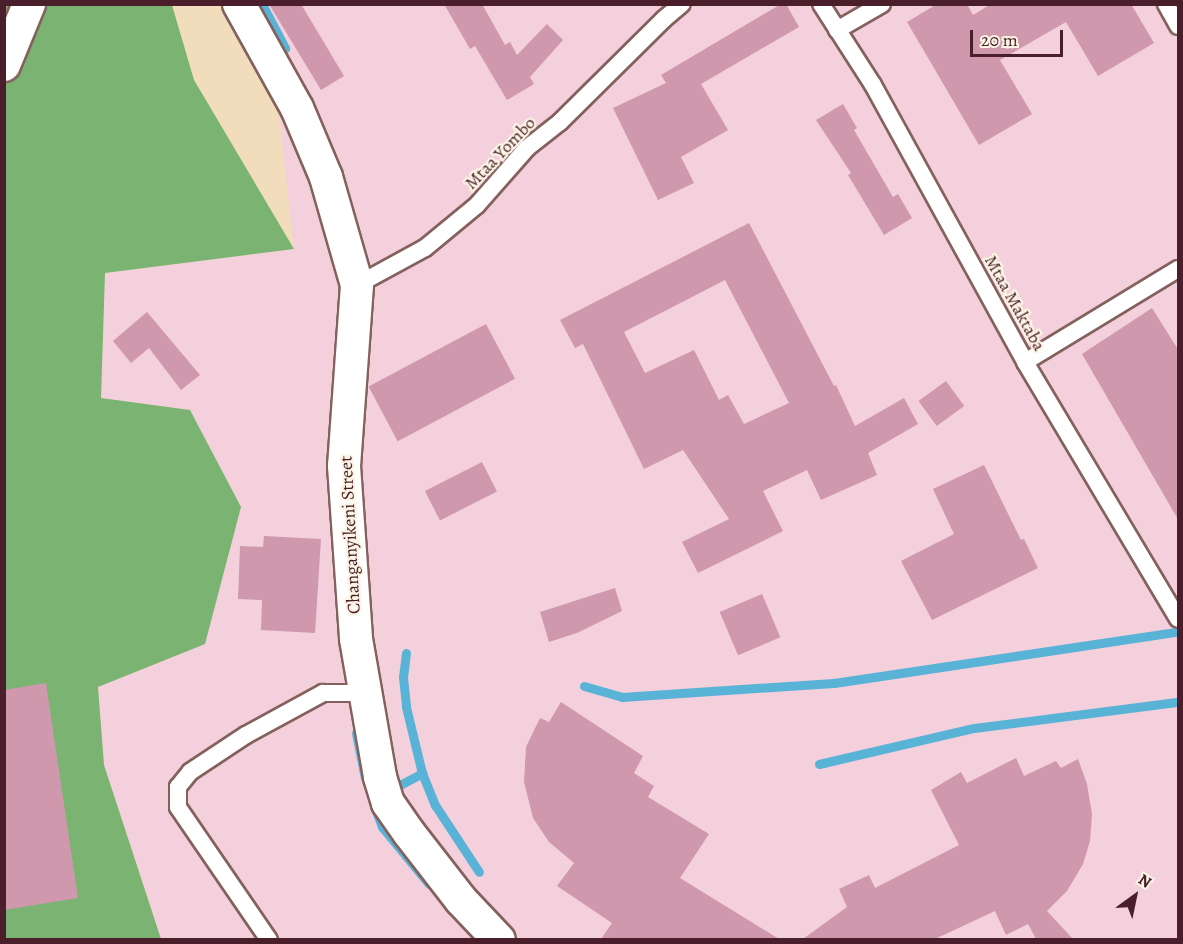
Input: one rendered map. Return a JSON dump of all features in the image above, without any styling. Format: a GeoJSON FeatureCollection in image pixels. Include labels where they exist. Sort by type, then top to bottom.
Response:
{"type":"FeatureCollection","features":[{"type":"Feature","properties":{"kind":"street"},"geometry":{"type":"LineString","coordinates":[[4,65],[29,4]]}},
{"type":"Feature","properties":{"kind":"street","name":"Changanyikeni Street"},"geometry":{"type":"LineString","coordinates":[[239,4],[297,108],[326,177],[334,213],[357,285],[344,466],[356,639],[380,777],[388,803],[492,938]]}},
{"type":"Feature","properties":{"kind":"lane","name":"Mtaa Yombo"},"geometry":{"type":"LineString","coordinates":[[357,285],[424,248],[477,205],[527,148],[560,122],[682,4]]}},
{"type":"Feature","properties":{"kind":"lane","name":"Mtaa Maktaba"},"geometry":{"type":"LineString","coordinates":[[821,4],[873,85],[1025,362],[1179,619]]}},
{"type":"Feature","properties":{"kind":"lane"},"geometry":{"type":"LineString","coordinates":[[837,30],[882,4]]}},
{"type":"Feature","properties":{"kind":"lane"},"geometry":{"type":"LineString","coordinates":[[1166,4],[1179,26]]}},
{"type":"Feature","properties":{"kind":"lane"},"geometry":{"type":"LineString","coordinates":[[1025,362],[1179,269]]}},
{"type":"Feature","properties":{"kind":"lane"},"geometry":{"type":"LineString","coordinates":[[269,939],[178,807],[178,787],[190,772],[246,735],[323,693],[359,693],[366,697]]}},
{"type":"Feature","properties":{"kind":"shaded area"},"geometry":{"type":"Polygon","coordinates":[[[267,5],[1178,5],[1178,939],[161,939],[104,765],[98,687],[205,644],[190,410],[101,398],[105,273],[294,249],[267,5]]]}},
{"type":"Feature","properties":{"kind":"green space"},"geometry":{"type":"Polygon","coordinates":[[[5,5],[172,5],[194,80],[294,249],[105,273],[101,398],[190,410],[241,507],[205,644],[98,687],[104,765],[161,939],[5,940],[5,5]]]}},
{"type":"Feature","properties":{"kind":"building"},"geometry":{"type":"Polygon","coordinates":[[[269,4],[301,4],[344,76],[321,90],[269,4]]]}},
{"type":"Feature","properties":{"kind":"building"},"geometry":{"type":"Polygon","coordinates":[[[444,4],[482,4],[505,45],[510,42],[517,55],[547,24],[563,40],[530,77],[534,84],[507,100],[475,46],[470,49],[444,4]]]}},
{"type":"Feature","properties":{"kind":"building"},"geometry":{"type":"Polygon","coordinates":[[[781,4],[786,4],[799,27],[701,84],[728,130],[681,157],[694,183],[658,200],[613,108],[666,83],[661,75],[781,4]]]}},
{"type":"Feature","properties":{"kind":"building"},"geometry":{"type":"Polygon","coordinates":[[[937,4],[967,4],[973,15],[991,4],[1131,4],[1154,43],[1098,76],[1066,22],[1000,60],[1032,114],[979,145],[907,22],[937,4]]]}},
{"type":"Feature","properties":{"kind":"building"},"geometry":{"type":"Polygon","coordinates":[[[843,104],[857,128],[854,130],[893,197],[898,194],[912,218],[884,235],[848,175],[851,173],[816,120],[843,104]]]}},
{"type":"Feature","properties":{"kind":"building"},"geometry":{"type":"Polygon","coordinates":[[[749,223],[834,386],[836,385],[855,426],[904,398],[918,424],[868,453],[877,475],[821,500],[807,470],[763,491],[783,531],[698,573],[682,542],[729,519],[683,450],[644,469],[583,344],[575,348],[560,320],[749,223]],[[725,280],[624,332],[645,373],[694,350],[719,400],[728,395],[744,424],[789,403],[725,280]]]}},
{"type":"Feature","properties":{"kind":"building"},"geometry":{"type":"Polygon","coordinates":[[[1152,308],[1179,351],[1179,521],[1082,354],[1152,308]]]}},
{"type":"Feature","properties":{"kind":"building"},"geometry":{"type":"Polygon","coordinates":[[[147,312],[200,375],[181,390],[149,348],[131,363],[113,341],[147,312]]]}},
{"type":"Feature","properties":{"kind":"building"},"geometry":{"type":"Polygon","coordinates":[[[486,324],[515,379],[398,441],[369,386],[486,324]]]}},
{"type":"Feature","properties":{"kind":"building"},"geometry":{"type":"Polygon","coordinates":[[[946,381],[964,406],[937,426],[918,401],[946,381]]]}},
{"type":"Feature","properties":{"kind":"building"},"geometry":{"type":"Polygon","coordinates":[[[482,462],[497,491],[440,520],[425,491],[482,462]]]}},
{"type":"Feature","properties":{"kind":"building"},"geometry":{"type":"Polygon","coordinates":[[[984,465],[1021,540],[1024,539],[1038,568],[932,620],[901,561],[954,534],[933,489],[984,465]]]}},
{"type":"Feature","properties":{"kind":"building"},"geometry":{"type":"Polygon","coordinates":[[[264,536],[321,539],[315,633],[261,630],[262,600],[238,599],[240,546],[263,547],[264,536]]]}},
{"type":"Feature","properties":{"kind":"building"},"geometry":{"type":"Polygon","coordinates":[[[615,588],[622,611],[577,633],[549,642],[540,612],[615,588]]]}},
{"type":"Feature","properties":{"kind":"building"},"geometry":{"type":"Polygon","coordinates":[[[762,594],[780,637],[738,655],[720,612],[762,594]]]}},
{"type":"Feature","properties":{"kind":"building"},"geometry":{"type":"Polygon","coordinates":[[[46,683],[78,898],[4,910],[4,690],[46,683]]]}},
{"type":"Feature","properties":{"kind":"building"},"geometry":{"type":"Polygon","coordinates":[[[561,702],[643,756],[634,773],[654,786],[648,797],[709,834],[680,878],[779,939],[601,939],[612,923],[557,886],[574,863],[549,842],[533,818],[524,782],[526,747],[540,718],[549,722],[561,702]]]}},
{"type":"Feature","properties":{"kind":"building"},"geometry":{"type":"Polygon","coordinates":[[[1016,758],[1024,776],[1056,761],[1061,768],[1078,759],[1087,784],[1092,814],[1090,841],[1083,864],[1067,891],[1047,911],[1073,939],[1036,939],[1028,924],[1006,935],[995,911],[935,939],[803,939],[847,907],[839,889],[869,875],[875,888],[959,845],[931,790],[961,772],[967,783],[1016,758]]]}},
{"type":"Feature","properties":{"kind":"waterway"},"geometry":{"type":"LineString","coordinates":[[262,4],[285,48]]}},
{"type":"Feature","properties":{"kind":"waterway"},"geometry":{"type":"LineString","coordinates":[[584,686],[622,697],[834,683],[1174,632]]}},
{"type":"Feature","properties":{"kind":"waterway"},"geometry":{"type":"LineString","coordinates":[[406,653],[403,677],[406,707],[422,773],[435,805],[479,872]]}},
{"type":"Feature","properties":{"kind":"waterway"},"geometry":{"type":"LineString","coordinates":[[819,764],[974,728],[1178,702]]}},
{"type":"Feature","properties":{"kind":"waterway"},"geometry":{"type":"LineString","coordinates":[[356,733],[365,778]]}},
{"type":"Feature","properties":{"kind":"waterway"},"geometry":{"type":"LineString","coordinates":[[396,787],[422,773]]}},
{"type":"Feature","properties":{"kind":"waterway"},"geometry":{"type":"LineString","coordinates":[[374,805],[382,827],[429,884]]}}]}
